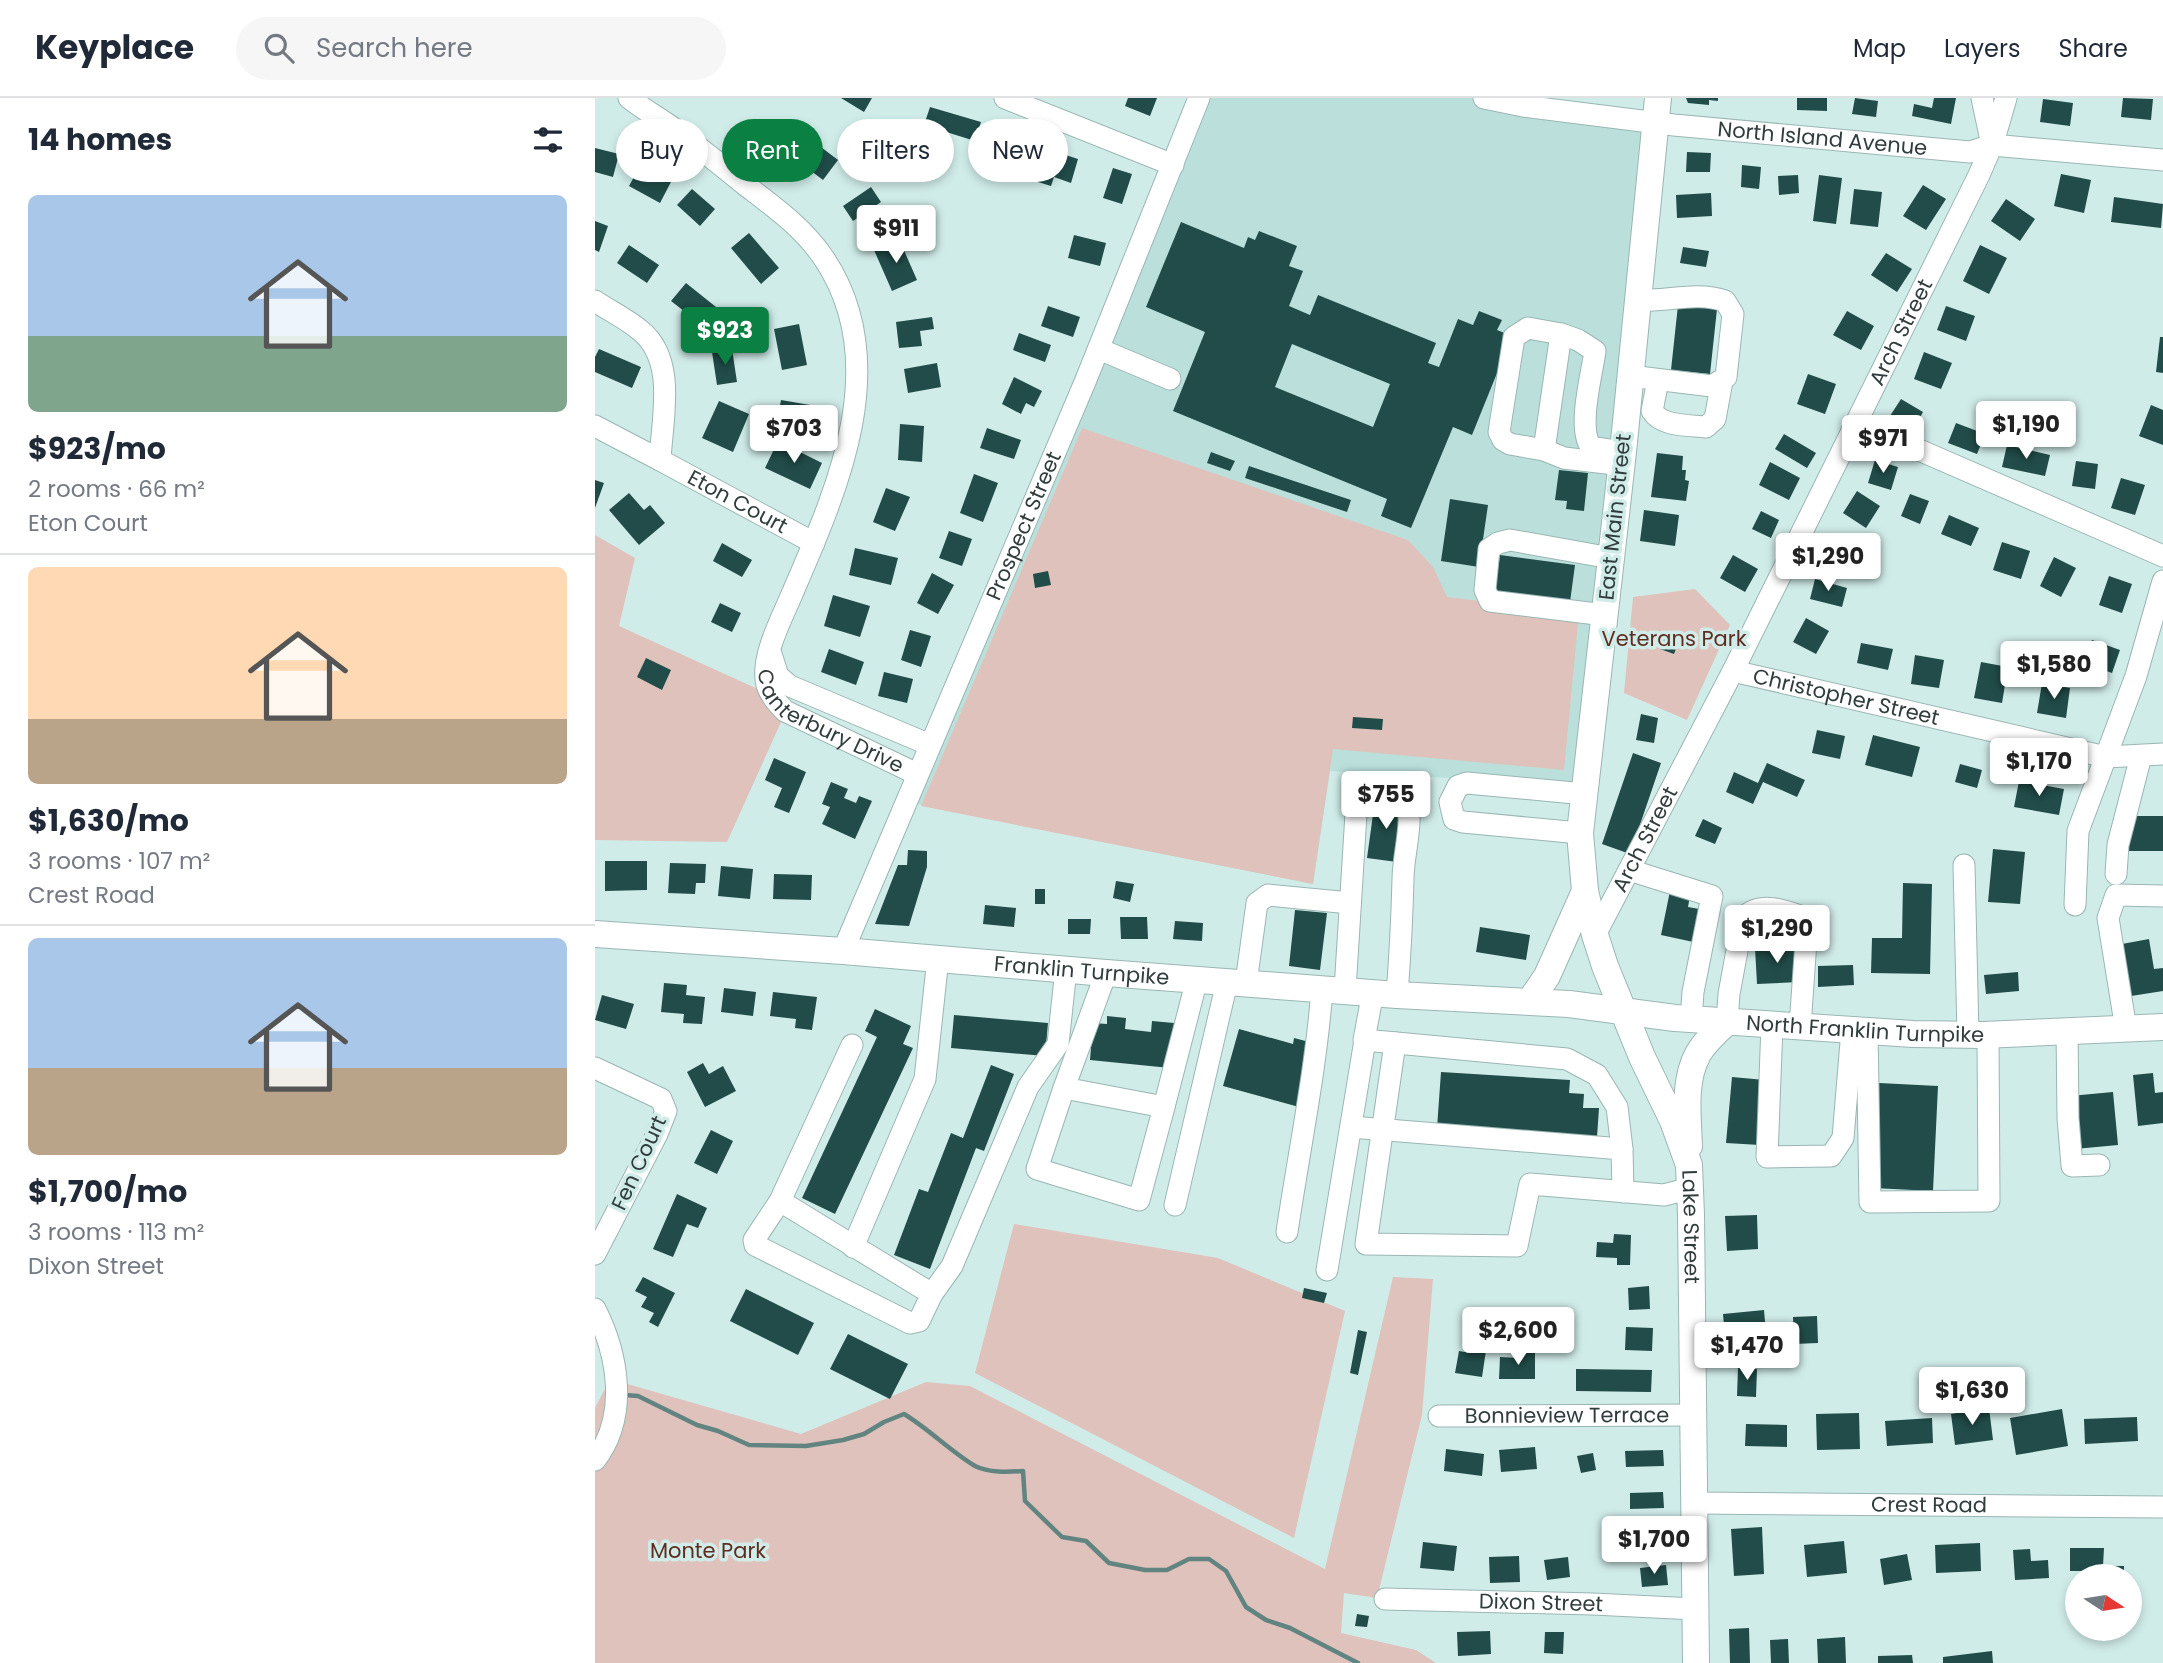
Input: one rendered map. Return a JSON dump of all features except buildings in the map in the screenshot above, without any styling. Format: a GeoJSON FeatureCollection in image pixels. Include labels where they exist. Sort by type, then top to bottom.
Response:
{"type":"FeatureCollection","features":[{"type":"Feature","properties":{"kind":"main road","name":"East Main Street"},"geometry":{"type":"LineString","coordinates":[[1595,935],[1585,891],[1580,833],[1622,459],[1657,110]]}},
{"type":"Feature","properties":{"kind":"main road"},"geometry":{"type":"LineString","coordinates":[[1530,1001],[1547,976],[1585,891]]}},
{"type":"Feature","properties":{"kind":"main road","name":"Franklin Turnpike"},"geometry":{"type":"LineString","coordinates":[[595,934],[1385,994],[1569,1004]]}},
{"type":"Feature","properties":{"kind":"main road","name":"Lake Street"},"geometry":{"type":"LineString","coordinates":[[1595,935],[1642,1057],[1673,1121],[1690,1177],[1696,1663]]}},
{"type":"Feature","properties":{"kind":"main road","name":"North Franklin Turnpike"},"geometry":{"type":"LineString","coordinates":[[1569,1004],[1692,1020],[1859,1031],[1978,1035],[2163,1027]]}},
{"type":"Feature","properties":{"kind":"main road"},"geometry":{"type":"LineString","coordinates":[[1690,1177],[1688,1108],[1692,1066],[1709,1039],[1727,1022]]}},
{"type":"Feature","properties":{"kind":"street","name":"Canterbury Drive"},"geometry":{"type":"LineString","coordinates":[[629,98],[672,127],[789,218],[820,254],[839,287],[854,334],[857,392],[839,481],[774,636],[767,667],[767,684],[773,698],[785,711],[917,774]]}},
{"type":"Feature","properties":{"kind":"street"},"geometry":{"type":"LineString","coordinates":[[1005,98],[1173,165]]}},
{"type":"Feature","properties":{"kind":"street","name":"Prospect Street"},"geometry":{"type":"LineString","coordinates":[[843,951],[1099,349],[1199,98]]}},
{"type":"Feature","properties":{"kind":"street","name":"North Island Avenue"},"geometry":{"type":"LineString","coordinates":[[1483,98],[1657,110],[1970,152],[1992,145],[2163,160]]}},
{"type":"Feature","properties":{"kind":"street"},"geometry":{"type":"LineString","coordinates":[[1982,98],[1992,145]]}},
{"type":"Feature","properties":{"kind":"street","name":"Arch Street"},"geometry":{"type":"LineString","coordinates":[[1595,935],[1733,671],[1857,423],[1992,145],[2005,98]]}},
{"type":"Feature","properties":{"kind":"street"},"geometry":{"type":"LineString","coordinates":[[1630,376],[1712,386],[1722,381],[1726,377],[1733,314],[1728,303],[1704,296],[1638,300]]}},
{"type":"Feature","properties":{"kind":"street"},"geometry":{"type":"LineString","coordinates":[[595,301],[641,331],[660,356],[664,374],[660,460]]}},
{"type":"Feature","properties":{"kind":"street"},"geometry":{"type":"LineString","coordinates":[[1528,328],[1561,334],[1578,340],[1595,351],[1584,425],[1586,440],[1591,447],[1622,459],[1565,458],[1545,450],[1503,440],[1499,432],[1514,337],[1528,328]]}},
{"type":"Feature","properties":{"kind":"street"},"geometry":{"type":"LineString","coordinates":[[1545,450],[1561,334]]}},
{"type":"Feature","properties":{"kind":"street"},"geometry":{"type":"LineString","coordinates":[[1099,349],[1170,379]]}},
{"type":"Feature","properties":{"kind":"street"},"geometry":{"type":"LineString","coordinates":[[1658,380],[1652,411],[1655,416],[1670,422],[1706,427],[1715,419],[1722,381]]}},
{"type":"Feature","properties":{"kind":"street"},"geometry":{"type":"LineString","coordinates":[[1857,423],[2163,556]]}},
{"type":"Feature","properties":{"kind":"street","name":"Eton Court"},"geometry":{"type":"LineString","coordinates":[[595,426],[814,543]]}},
{"type":"Feature","properties":{"kind":"street"},"geometry":{"type":"LineString","coordinates":[[1605,615],[1490,601],[1485,590],[1489,549],[1510,540],[1611,558]]}},
{"type":"Feature","properties":{"kind":"street"},"geometry":{"type":"LineString","coordinates":[[2075,905],[2078,831],[2136,676],[2163,581]]}},
{"type":"Feature","properties":{"kind":"street","name":"Canterbury Drive"},"geometry":{"type":"LineString","coordinates":[[770,652],[778,676],[790,686],[930,745]]}},
{"type":"Feature","properties":{"kind":"street","name":"Christopher Street"},"geometry":{"type":"LineString","coordinates":[[1733,671],[2106,757],[2163,754]]}},
{"type":"Feature","properties":{"kind":"street"},"geometry":{"type":"LineString","coordinates":[[2116,874],[2118,845],[2141,756]]}},
{"type":"Feature","properties":{"kind":"street"},"geometry":{"type":"LineString","coordinates":[[1580,833],[1463,822],[1454,819],[1450,802],[1458,786],[1467,783],[1585,794]]}},
{"type":"Feature","properties":{"kind":"street"},"geometry":{"type":"LineString","coordinates":[[1287,1232],[1300,1140],[1350,903],[1357,798],[1367,789],[1403,793],[1410,804],[1403,908],[1385,994],[1365,1040],[1327,1270]]}},
{"type":"Feature","properties":{"kind":"street"},"geometry":{"type":"LineString","coordinates":[[1859,1031],[1870,1202],[1989,1201],[1963,865]]}},
{"type":"Feature","properties":{"kind":"street"},"geometry":{"type":"LineString","coordinates":[[1629,870],[1712,896],[1693,992],[1692,1020]]}},
{"type":"Feature","properties":{"kind":"street"},"geometry":{"type":"LineString","coordinates":[[1175,1205],[1257,904],[1268,895],[1350,903]]}},
{"type":"Feature","properties":{"kind":"street"},"geometry":{"type":"LineString","coordinates":[[2126,1028],[2108,918],[2116,895],[2163,896]]}},
{"type":"Feature","properties":{"kind":"street"},"geometry":{"type":"LineString","coordinates":[[1727,1022],[1728,994],[1743,918],[1762,908],[1790,912],[1804,918],[1800,1027]]}},
{"type":"Feature","properties":{"kind":"street"},"geometry":{"type":"LineString","coordinates":[[853,1247],[925,1079],[938,958]]}},
{"type":"Feature","properties":{"kind":"street"},"geometry":{"type":"LineString","coordinates":[[852,1045],[780,1201],[754,1240],[755,1245],[910,1324],[919,1321],[932,1294],[952,1266],[1028,1087],[1058,1044],[1066,969]]}},
{"type":"Feature","properties":{"kind":"street"},"geometry":{"type":"LineString","coordinates":[[1106,973],[1037,1169],[1139,1200],[1197,979]]}},
{"type":"Feature","properties":{"kind":"street"},"geometry":{"type":"LineString","coordinates":[[1772,1025],[1767,1157],[1831,1156],[1843,1138],[1859,1031]]}},
{"type":"Feature","properties":{"kind":"street"},"geometry":{"type":"LineString","coordinates":[[2067,1030],[2068,1118],[2072,1166],[2099,1165]]}},
{"type":"Feature","properties":{"kind":"street"},"geometry":{"type":"LineString","coordinates":[[1365,1040],[1567,1059],[1597,1075],[1617,1107],[1623,1192]]}},
{"type":"Feature","properties":{"kind":"street"},"geometry":{"type":"LineString","coordinates":[[1395,1043],[1366,1244],[1517,1246],[1530,1184],[1664,1195],[1690,1177]]}},
{"type":"Feature","properties":{"kind":"street","name":"Fen Court"},"geometry":{"type":"LineString","coordinates":[[595,1068],[661,1099],[666,1111],[657,1134],[595,1254]]}},
{"type":"Feature","properties":{"kind":"street"},"geometry":{"type":"LineString","coordinates":[[1064,1088],[1164,1107]]}},
{"type":"Feature","properties":{"kind":"street"},"geometry":{"type":"LineString","coordinates":[[1351,1127],[1622,1149]]}},
{"type":"Feature","properties":{"kind":"street"},"geometry":{"type":"LineString","coordinates":[[780,1201],[932,1294]]}},
{"type":"Feature","properties":{"kind":"street"},"geometry":{"type":"LineString","coordinates":[[595,1309],[613,1351],[617,1374],[612,1425],[595,1460]]}},
{"type":"Feature","properties":{"kind":"street","name":"Bonnieview Terrace"},"geometry":{"type":"LineString","coordinates":[[1439,1416],[1693,1415]]}},
{"type":"Feature","properties":{"kind":"street","name":"Crest Road"},"geometry":{"type":"LineString","coordinates":[[1695,1503],[2163,1507]]}},
{"type":"Feature","properties":{"kind":"street","name":"Dixon Street"},"geometry":{"type":"LineString","coordinates":[[1385,1599],[1695,1609]]}},
{"type":"Feature","properties":{"kind":"shaded area"},"geometry":{"type":"Polygon","coordinates":[[[1199,98],[1484,98],[1656,121],[1585,786],[1330,771],[1313,884],[906,802],[1199,98]]]}},
{"type":"Feature","properties":{"kind":"green space"},"geometry":{"type":"Polygon","coordinates":[[[1082,428],[1408,540],[1433,567],[1447,597],[1579,613],[1564,770],[1333,749],[1313,884],[921,806],[1082,428]]]}},
{"type":"Feature","properties":{"kind":"green space"},"geometry":{"type":"Polygon","coordinates":[[[595,535],[635,558],[619,626],[760,690],[782,720],[727,842],[595,840],[595,535]]]}},
{"type":"Feature","properties":{"kind":"green space","name":"Veterans Park"},"geometry":{"type":"Polygon","coordinates":[[[1695,589],[1730,625],[1687,720],[1624,693],[1633,597],[1695,589]]]}},
{"type":"Feature","properties":{"kind":"green space"},"geometry":{"type":"Polygon","coordinates":[[[1014,1224],[1218,1258],[1345,1311],[1294,1538],[975,1373],[1014,1224]]]}},
{"type":"Feature","properties":{"kind":"green space","name":"Monte Park"},"geometry":{"type":"Polygon","coordinates":[[[1393,1277],[1433,1279],[1422,1415],[1377,1598],[1344,1593],[1341,1633],[1416,1650],[1436,1663],[595,1663],[595,1408],[610,1379],[801,1434],[926,1382],[970,1386],[1325,1569],[1393,1277]]]}},
{"type":"Feature","properties":{"kind":"waterway"},"geometry":{"type":"LineString","coordinates":[[625,1395],[638,1396],[697,1425],[749,1445],[806,1446],[843,1440],[864,1434],[904,1414],[975,1466],[992,1471],[1023,1471],[1025,1501],[1062,1537],[1086,1541],[1109,1563],[1145,1570],[1167,1570],[1189,1559],[1209,1559],[1226,1571],[1246,1607],[1266,1620],[1290,1628],[1358,1663]]}}]}
